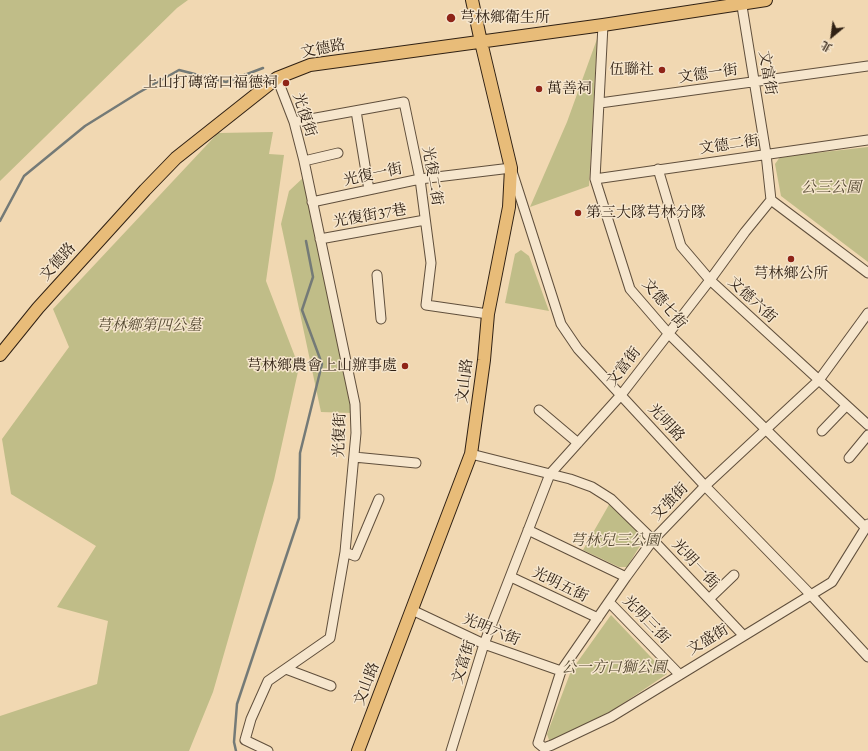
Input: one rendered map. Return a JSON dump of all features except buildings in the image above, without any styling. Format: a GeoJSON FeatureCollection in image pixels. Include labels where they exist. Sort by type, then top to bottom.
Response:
{"type":"FeatureCollection","features":[{"type":"Feature","properties":{"kind":"main road","name":"文山路"},"geometry":{"type":"LineString","coordinates":[[358,751],[471,454],[484,360],[488,314],[509,207],[511,168],[472,0]]}},
{"type":"Feature","properties":{"kind":"main road","name":"文德路"},"geometry":{"type":"LineString","coordinates":[[0,356],[38,308],[176,158],[277,78],[310,65],[603,25],[741,2],[766,0]]}},
{"type":"Feature","properties":{"kind":"street","name":"文富街"},"geometry":{"type":"LineString","coordinates":[[451,751],[484,644],[550,474],[621,395],[771,200],[766,154],[741,2]]}},
{"type":"Feature","properties":{"kind":"street","name":"文德七街"},"geometry":{"type":"LineString","coordinates":[[603,25],[595,179],[630,289],[668,333],[867,526]]}},
{"type":"Feature","properties":{"kind":"street","name":"文德一街"},"geometry":{"type":"LineString","coordinates":[[600,103],[868,66]]}},
{"type":"Feature","properties":{"kind":"street","name":"光復街"},"geometry":{"type":"LineString","coordinates":[[268,751],[245,740],[251,719],[268,681],[330,638],[345,552],[356,433],[355,404],[304,161],[294,122],[277,78]]}},
{"type":"Feature","properties":{"kind":"street","name":"光復二街"},"geometry":{"type":"LineString","coordinates":[[294,122],[404,102],[420,179],[431,263],[426,305],[488,314]]}},
{"type":"Feature","properties":{"kind":"street"},"geometry":{"type":"LineString","coordinates":[[356,111],[369,190]]}},
{"type":"Feature","properties":{"kind":"street","name":"文德二街"},"geometry":{"type":"LineString","coordinates":[[595,179],[868,140]]}},
{"type":"Feature","properties":{"kind":"street"},"geometry":{"type":"LineString","coordinates":[[304,161],[338,153]]}},
{"type":"Feature","properties":{"kind":"street","name":"光復一街"},"geometry":{"type":"LineString","coordinates":[[312,202],[420,179],[511,168]]}},
{"type":"Feature","properties":{"kind":"street","name":"光明路"},"geometry":{"type":"LineString","coordinates":[[511,168],[561,324],[578,349],[705,486],[811,595],[868,657]]}},
{"type":"Feature","properties":{"kind":"street","name":"文德六街"},"geometry":{"type":"LineString","coordinates":[[658,169],[681,246],[710,280],[868,425]]}},
{"type":"Feature","properties":{"kind":"street"},"geometry":{"type":"LineString","coordinates":[[771,200],[868,273]]}},
{"type":"Feature","properties":{"kind":"street","name":"光復街37巷"},"geometry":{"type":"LineString","coordinates":[[320,239],[425,220]]}},
{"type":"Feature","properties":{"kind":"street"},"geometry":{"type":"LineString","coordinates":[[377,275],[381,319]]}},
{"type":"Feature","properties":{"kind":"street","name":"文強街"},"geometry":{"type":"LineString","coordinates":[[538,744],[561,671],[653,540],[705,486],[819,380],[868,314]]}},
{"type":"Feature","properties":{"kind":"street"},"geometry":{"type":"LineString","coordinates":[[860,324],[868,330]]}},
{"type":"Feature","properties":{"kind":"street"},"geometry":{"type":"LineString","coordinates":[[822,431],[846,406]]}},
{"type":"Feature","properties":{"kind":"street"},"geometry":{"type":"LineString","coordinates":[[539,410],[578,443]]}},
{"type":"Feature","properties":{"kind":"street"},"geometry":{"type":"LineString","coordinates":[[849,458],[868,435]]}},
{"type":"Feature","properties":{"kind":"street","name":"光明一街"},"geometry":{"type":"LineString","coordinates":[[471,454],[570,478],[611,499],[653,540],[743,635]]}},
{"type":"Feature","properties":{"kind":"street"},"geometry":{"type":"LineString","coordinates":[[354,457],[416,463]]}},
{"type":"Feature","properties":{"kind":"street"},"geometry":{"type":"LineString","coordinates":[[345,552],[355,556],[379,499]]}},
{"type":"Feature","properties":{"kind":"street","name":"文盛街"},"geometry":{"type":"LineString","coordinates":[[538,744],[544,748],[552,745],[611,716],[832,582],[867,526]]}},
{"type":"Feature","properties":{"kind":"street"},"geometry":{"type":"LineString","coordinates":[[528,530],[626,577]]}},
{"type":"Feature","properties":{"kind":"street"},"geometry":{"type":"LineString","coordinates":[[708,599],[734,575]]}},
{"type":"Feature","properties":{"kind":"street","name":"光明五街"},"geometry":{"type":"LineString","coordinates":[[511,577],[598,618]]}},
{"type":"Feature","properties":{"kind":"street","name":"光明三街"},"geometry":{"type":"LineString","coordinates":[[609,602],[679,674]]}},
{"type":"Feature","properties":{"kind":"street","name":"光明六街"},"geometry":{"type":"LineString","coordinates":[[412,610],[484,644],[561,671]]}},
{"type":"Feature","properties":{"kind":"street"},"geometry":{"type":"LineString","coordinates":[[286,669],[330,686]]}},
{"type":"Feature","properties":{"kind":"green space"},"geometry":{"type":"Polygon","coordinates":[[[0,0],[188,0],[177,8],[0,181],[0,0]]]}},
{"type":"Feature","properties":{"kind":"green space"},"geometry":{"type":"Polygon","coordinates":[[[597,39],[589,186],[530,207],[567,122],[597,39]]]}},
{"type":"Feature","properties":{"kind":"green space","name":"芎林鄉第四公墓"},"geometry":{"type":"Polygon","coordinates":[[[273,132],[269,154],[284,155],[266,281],[299,367],[274,480],[213,692],[189,751],[0,751],[0,716],[97,684],[108,621],[57,607],[96,546],[11,494],[2,439],[69,347],[53,309],[218,133],[273,132]]]}},
{"type":"Feature","properties":{"kind":"green space","name":"公三公園"},"geometry":{"type":"Polygon","coordinates":[[[868,147],[868,262],[781,196],[775,164],[780,157],[868,147]]]}},
{"type":"Feature","properties":{"kind":"green space"},"geometry":{"type":"Polygon","coordinates":[[[305,176],[352,413],[321,412],[281,224],[289,191],[305,176]]]}},
{"type":"Feature","properties":{"kind":"green space"},"geometry":{"type":"Polygon","coordinates":[[[521,250],[529,256],[549,311],[505,303],[515,254],[521,250]]]}},
{"type":"Feature","properties":{"kind":"green space","name":"芎林兒三公園"},"geometry":{"type":"Polygon","coordinates":[[[610,503],[641,536],[641,544],[627,567],[619,567],[583,550],[610,503]]]}},
{"type":"Feature","properties":{"kind":"green space","name":"公一方口獅公園"},"geometry":{"type":"Polygon","coordinates":[[[611,615],[667,674],[613,710],[555,740],[549,740],[547,734],[571,671],[611,615]]]}},
{"type":"Feature","properties":{"kind":"waterway"},"geometry":{"type":"LineString","coordinates":[[0,221],[24,176],[85,126],[138,93],[179,70],[226,82],[263,68]]}},
{"type":"Feature","properties":{"kind":"waterway"},"geometry":{"type":"LineString","coordinates":[[236,751],[234,742],[237,704],[299,518],[300,453],[322,364],[302,310],[313,277],[306,241]]}},
{"type":"Feature","properties":{"kind":"place","name":"芎林鄉衛生所"},"geometry":{"type":"Point","coordinates":[451,18]}},
{"type":"Feature","properties":{"kind":"place","name":"伍聯社"},"geometry":{"type":"Point","coordinates":[662,70]}},
{"type":"Feature","properties":{"kind":"place","name":"上山打磚窩口福德祠"},"geometry":{"type":"Point","coordinates":[286,83]}},
{"type":"Feature","properties":{"kind":"place","name":"萬善祠"},"geometry":{"type":"Point","coordinates":[539,89]}},
{"type":"Feature","properties":{"kind":"place","name":"第三大隊芎林分隊"},"geometry":{"type":"Point","coordinates":[578,213]}},
{"type":"Feature","properties":{"kind":"place","name":"芎林鄉公所"},"geometry":{"type":"Point","coordinates":[791,259]}},
{"type":"Feature","properties":{"kind":"place","name":"芎林鄉農會上山辦事處"},"geometry":{"type":"Point","coordinates":[405,366]}}]}
